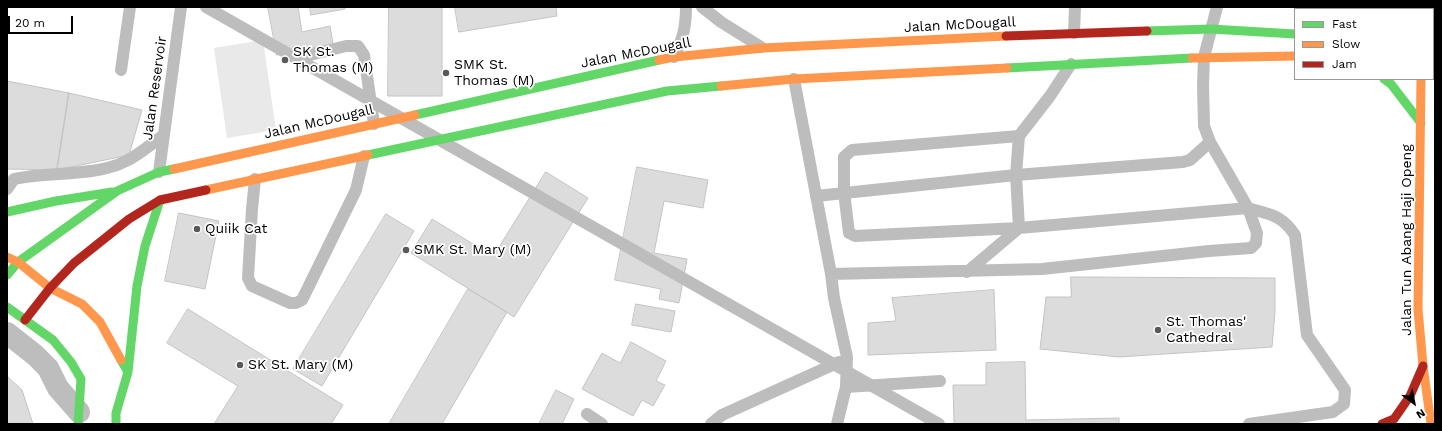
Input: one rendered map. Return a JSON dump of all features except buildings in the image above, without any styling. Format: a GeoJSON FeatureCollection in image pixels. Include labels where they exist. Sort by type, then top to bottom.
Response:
{"type":"FeatureCollection","features":[{"type":"Feature","properties":{"kind":"main road","name":"Jalan McDougall"},"geometry":{"type":"LineString","coordinates":[[7,275],[18,262],[117,191],[159,172],[674,57],[763,48],[1074,33],[1210,29],[1294,34]]}},
{"type":"Feature","properties":{"kind":"main road"},"geometry":{"type":"LineString","coordinates":[[25,320],[50,288],[80,258],[129,219],[160,200],[668,91],[794,79],[1204,57],[1294,56]]}},
{"type":"Feature","properties":{"kind":"main road"},"geometry":{"type":"LineString","coordinates":[[1385,80],[1391,84],[1421,122]]}},
{"type":"Feature","properties":{"kind":"main road","name":"Jalan Tun Abang Haji Openg"},"geometry":{"type":"LineString","coordinates":[[1421,80],[1418,309],[1423,366],[1432,424]]}},
{"type":"Feature","properties":{"kind":"main road"},"geometry":{"type":"LineString","coordinates":[[7,212],[117,191]]}},
{"type":"Feature","properties":{"kind":"main road"},"geometry":{"type":"LineString","coordinates":[[116,424],[116,413],[128,372],[137,286],[145,246],[160,200]]}},
{"type":"Feature","properties":{"kind":"main road"},"geometry":{"type":"LineString","coordinates":[[7,257],[18,262],[50,288],[82,304],[100,322],[128,372]]}},
{"type":"Feature","properties":{"kind":"main road"},"geometry":{"type":"LineString","coordinates":[[7,307],[53,340],[71,362],[81,379],[79,418]]}},
{"type":"Feature","properties":{"kind":"main road"},"geometry":{"type":"LineString","coordinates":[[1382,424],[1394,419],[1410,396],[1423,366]]}},
{"type":"Feature","properties":{"kind":"street"},"geometry":{"type":"LineString","coordinates":[[7,333],[35,355],[48,368],[58,388],[79,418]]}},
{"type":"Feature","properties":{"kind":"lane"},"geometry":{"type":"LineString","coordinates":[[121,70],[130,7]]}},
{"type":"Feature","properties":{"kind":"lane","name":"Jalan Reservoir"},"geometry":{"type":"LineString","coordinates":[[159,172],[181,7]]}},
{"type":"Feature","properties":{"kind":"lane"},"geometry":{"type":"LineString","coordinates":[[206,7],[939,424]]}},
{"type":"Feature","properties":{"kind":"lane"},"geometry":{"type":"LineString","coordinates":[[674,57],[683,38],[686,20],[686,7]]}},
{"type":"Feature","properties":{"kind":"lane"},"geometry":{"type":"LineString","coordinates":[[702,7],[733,30],[763,48]]}},
{"type":"Feature","properties":{"kind":"lane"},"geometry":{"type":"LineString","coordinates":[[1074,7],[1074,33]]}},
{"type":"Feature","properties":{"kind":"lane"},"geometry":{"type":"LineString","coordinates":[[831,274],[1042,270],[1201,252],[1251,248],[1256,243],[1257,233],[1248,208],[1210,142],[1204,126],[1202,85],[1204,57],[1210,29],[1217,7]]}},
{"type":"Feature","properties":{"kind":"lane"},"geometry":{"type":"LineString","coordinates":[[302,57],[346,46],[358,46],[364,55],[374,124]]}},
{"type":"Feature","properties":{"kind":"lane"},"geometry":{"type":"LineString","coordinates":[[1019,228],[1016,175],[1019,136],[1050,96],[1071,64]]}},
{"type":"Feature","properties":{"kind":"lane"},"geometry":{"type":"LineString","coordinates":[[794,79],[831,274],[834,298],[847,357],[846,387],[837,424]]}},
{"type":"Feature","properties":{"kind":"lane"},"geometry":{"type":"LineString","coordinates":[[7,189],[14,179],[28,176],[103,169],[126,161],[164,135]]}},
{"type":"Feature","properties":{"kind":"lane"},"geometry":{"type":"LineString","coordinates":[[1019,136],[852,150],[844,157],[844,192],[849,233],[855,236],[1019,228],[1248,208],[1280,217],[1288,224],[1295,235],[1308,335],[1345,390],[1344,404],[1333,412],[1249,424]]}},
{"type":"Feature","properties":{"kind":"lane"},"geometry":{"type":"LineString","coordinates":[[816,196],[1016,175],[1183,162],[1190,160],[1210,142]]}},
{"type":"Feature","properties":{"kind":"lane"},"geometry":{"type":"LineString","coordinates":[[255,179],[248,278],[252,286],[296,304],[302,300],[356,190],[364,156]]}},
{"type":"Feature","properties":{"kind":"lane"},"geometry":{"type":"LineString","coordinates":[[967,272],[1019,228]]}},
{"type":"Feature","properties":{"kind":"lane"},"geometry":{"type":"LineString","coordinates":[[710,424],[722,416],[847,357]]}},
{"type":"Feature","properties":{"kind":"lane"},"geometry":{"type":"LineString","coordinates":[[846,387],[940,381]]}},
{"type":"Feature","properties":{"kind":"lane"},"geometry":{"type":"LineString","coordinates":[[587,414],[602,424]]}},
{"type":"Feature","properties":{"kind":"shaded area"},"geometry":{"type":"Polygon","coordinates":[[[263,40],[276,130],[227,138],[214,48],[263,40]]]}},
{"type":"Feature","properties":{"kind":"traffic: fast"},"geometry":{"type":"LineString","coordinates":[[1147,31],[1211,29],[1294,34]]}},
{"type":"Feature","properties":{"kind":"traffic: fast"},"geometry":{"type":"LineString","coordinates":[[1007,68],[1192,58]]}},
{"type":"Feature","properties":{"kind":"traffic: fast"},"geometry":{"type":"LineString","coordinates":[[415,115],[659,60]]}},
{"type":"Feature","properties":{"kind":"traffic: fast"},"geometry":{"type":"LineString","coordinates":[[1385,80],[1391,84],[1421,123]]}},
{"type":"Feature","properties":{"kind":"traffic: fast"},"geometry":{"type":"LineString","coordinates":[[368,155],[667,91],[721,86]]}},
{"type":"Feature","properties":{"kind":"traffic: fast"},"geometry":{"type":"LineString","coordinates":[[7,275],[18,262],[117,191],[159,172],[174,169]]}},
{"type":"Feature","properties":{"kind":"traffic: fast"},"geometry":{"type":"LineString","coordinates":[[7,212],[56,201],[112,192]]}},
{"type":"Feature","properties":{"kind":"traffic: fast"},"geometry":{"type":"LineString","coordinates":[[128,372],[137,286],[145,246],[160,200]]}},
{"type":"Feature","properties":{"kind":"traffic: fast"},"geometry":{"type":"LineString","coordinates":[[7,307],[53,340],[71,362],[81,379],[78,424]]}},
{"type":"Feature","properties":{"kind":"traffic: fast"},"geometry":{"type":"LineString","coordinates":[[116,424],[116,413],[128,372],[121,360]]}},
{"type":"Feature","properties":{"kind":"traffic: slow"},"geometry":{"type":"LineString","coordinates":[[659,60],[674,57],[763,48],[1006,36]]}},
{"type":"Feature","properties":{"kind":"traffic: slow"},"geometry":{"type":"LineString","coordinates":[[1192,58],[1294,56]]}},
{"type":"Feature","properties":{"kind":"traffic: slow"},"geometry":{"type":"LineString","coordinates":[[721,86],[794,79],[1007,68]]}},
{"type":"Feature","properties":{"kind":"traffic: slow"},"geometry":{"type":"LineString","coordinates":[[1421,80],[1418,309],[1423,366],[1431,424]]}},
{"type":"Feature","properties":{"kind":"traffic: slow"},"geometry":{"type":"LineString","coordinates":[[174,169],[415,115]]}},
{"type":"Feature","properties":{"kind":"traffic: slow"},"geometry":{"type":"LineString","coordinates":[[206,190],[368,155]]}},
{"type":"Feature","properties":{"kind":"traffic: slow"},"geometry":{"type":"LineString","coordinates":[[7,257],[18,262],[50,288],[82,304],[100,322],[121,360]]}},
{"type":"Feature","properties":{"kind":"traffic: jam"},"geometry":{"type":"LineString","coordinates":[[1006,36],[1147,31]]}},
{"type":"Feature","properties":{"kind":"traffic: jam"},"geometry":{"type":"LineString","coordinates":[[25,320],[50,288],[74,263],[129,219],[160,200],[206,190]]}},
{"type":"Feature","properties":{"kind":"traffic: jam"},"geometry":{"type":"LineString","coordinates":[[1382,424],[1394,419],[1410,396],[1423,366]]}},
{"type":"Feature","properties":{"kind":"place","name":"SK St. Thomas (M)"},"geometry":{"type":"Point","coordinates":[285,60]}},
{"type":"Feature","properties":{"kind":"place","name":"SMK St. Thomas (M)"},"geometry":{"type":"Point","coordinates":[446,73]}},
{"type":"Feature","properties":{"kind":"place","name":"Quiik Cat"},"geometry":{"type":"Point","coordinates":[197,229]}},
{"type":"Feature","properties":{"kind":"place","name":"SMK St. Mary (M)"},"geometry":{"type":"Point","coordinates":[406,250]}},
{"type":"Feature","properties":{"kind":"place","name":"St. Thomas' Cathedral"},"geometry":{"type":"Point","coordinates":[1158,330]}},
{"type":"Feature","properties":{"kind":"place","name":"SK St. Mary (M)"},"geometry":{"type":"Point","coordinates":[240,365]}}]}
